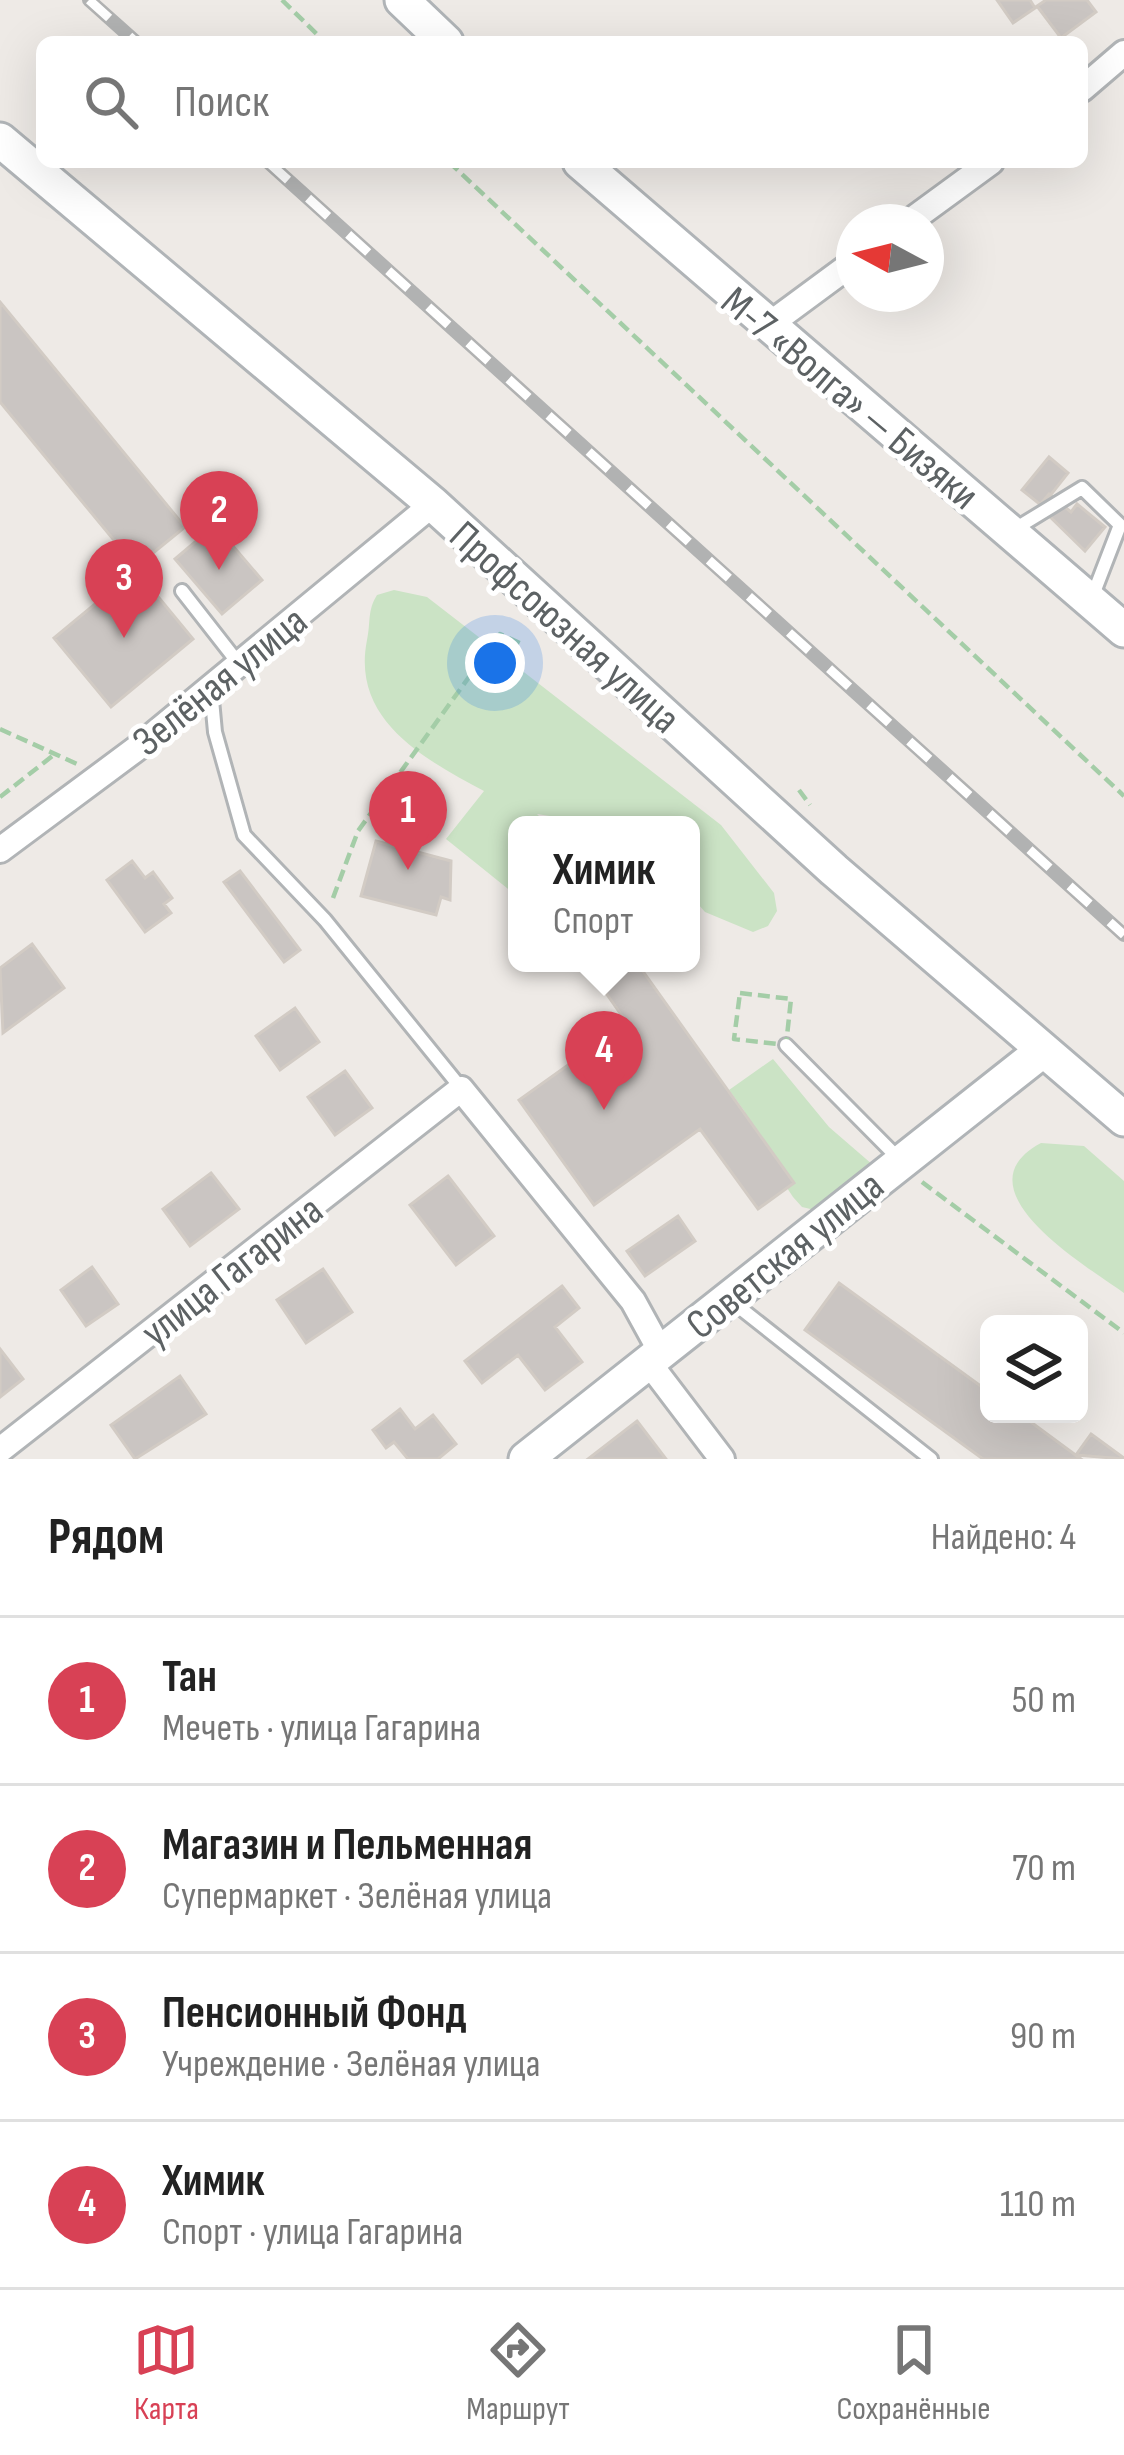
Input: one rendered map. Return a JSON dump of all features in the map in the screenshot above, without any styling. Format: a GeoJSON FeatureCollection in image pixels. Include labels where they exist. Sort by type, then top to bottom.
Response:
{"type":"FeatureCollection","features":[{"type":"Feature","properties":{"kind":"main road"},"geometry":{"type":"LineString","coordinates":[[401,0],[440,36]]}},
{"type":"Feature","properties":{"kind":"main road","name":"Профсоюзная улица"},"geometry":{"type":"LineString","coordinates":[[0,140],[433,504],[803,842],[1124,1119]]}},
{"type":"Feature","properties":{"kind":"main road","name":"М-7 «Волга» — Бизяки"},"geometry":{"type":"LineString","coordinates":[[587,168],[766,327],[1124,630]]}},
{"type":"Feature","properties":{"kind":"main road","name":"Советская улица"},"geometry":{"type":"LineString","coordinates":[[526,1459],[1042,1051]]}},
{"type":"Feature","properties":{"kind":"street"},"geometry":{"type":"LineString","coordinates":[[1088,83],[1124,53]]}},
{"type":"Feature","properties":{"kind":"street"},"geometry":{"type":"LineString","coordinates":[[934,204],[983,168]]}},
{"type":"Feature","properties":{"kind":"street"},"geometry":{"type":"LineString","coordinates":[[766,327],[836,275]]}},
{"type":"Feature","properties":{"kind":"street","name":"Зелёная улица"},"geometry":{"type":"LineString","coordinates":[[0,850],[210,688],[433,504]]}},
{"type":"Feature","properties":{"kind":"street"},"geometry":{"type":"LineString","coordinates":[[461,1089],[633,1300],[655,1358],[722,1459]]}},
{"type":"Feature","properties":{"kind":"street","name":"улица Гагарина"},"geometry":{"type":"LineString","coordinates":[[0,1450],[461,1089]]}},
{"type":"Feature","properties":{"kind":"lane"},"geometry":{"type":"LineString","coordinates":[[1010,532],[1082,488],[1120,525],[1090,602]]}},
{"type":"Feature","properties":{"kind":"lane"},"geometry":{"type":"LineString","coordinates":[[182,591],[239,664]]}},
{"type":"Feature","properties":{"kind":"lane"},"geometry":{"type":"LineString","coordinates":[[210,688],[215,732],[244,835],[326,920],[461,1089]]}},
{"type":"Feature","properties":{"kind":"lane"},"geometry":{"type":"LineString","coordinates":[[786,1045],[901,1161]]}},
{"type":"Feature","properties":{"kind":"lane"},"geometry":{"type":"LineString","coordinates":[[730,1300],[931,1459]]}},
{"type":"Feature","properties":{"kind":"path"},"geometry":{"type":"LineString","coordinates":[[282,0],[319,36]]}},
{"type":"Feature","properties":{"kind":"path"},"geometry":{"type":"LineString","coordinates":[[455,168],[1124,796]]}},
{"type":"Feature","properties":{"kind":"path"},"geometry":{"type":"LineString","coordinates":[[326,920],[358,831],[439,715],[500,634],[524,645]]}},
{"type":"Feature","properties":{"kind":"path"},"geometry":{"type":"LineString","coordinates":[[0,729],[101,775]]}},
{"type":"Feature","properties":{"kind":"path"},"geometry":{"type":"LineString","coordinates":[[0,797],[56,754]]}},
{"type":"Feature","properties":{"kind":"path"},"geometry":{"type":"LineString","coordinates":[[740,993],[791,999],[786,1045],[734,1039],[740,993]]}},
{"type":"Feature","properties":{"kind":"path"},"geometry":{"type":"LineString","coordinates":[[901,1161],[940,1199],[1124,1333]]}},
{"type":"Feature","properties":{"kind":"green space"},"geometry":{"type":"Polygon","coordinates":[[[394,590],[427,597],[721,825],[774,893],[777,911],[768,926],[753,932],[700,906],[700,816],[508,816],[508,889],[446,839],[484,791],[416,750],[381,714],[365,668],[370,612],[377,595],[394,590]]]}},
{"type":"Feature","properties":{"kind":"green space"},"geometry":{"type":"Polygon","coordinates":[[[773,1059],[829,1127],[873,1165],[819,1211],[802,1207],[793,1197],[740,1117],[745,1112],[729,1090],[773,1059]]]}},
{"type":"Feature","properties":{"kind":"green space"},"geometry":{"type":"Polygon","coordinates":[[[1041,1143],[1084,1146],[1124,1181],[1124,1293],[1059,1246],[1020,1204],[1012,1182],[1018,1162],[1041,1143]]]}},
{"type":"Feature","properties":{"kind":"building"},"geometry":{"type":"Polygon","coordinates":[[[997,0],[1030,0],[1035,8],[1013,23],[997,0]]]}},
{"type":"Feature","properties":{"kind":"building"},"geometry":{"type":"Polygon","coordinates":[[[1046,0],[1087,0],[1096,12],[1060,36],[1037,6],[1046,0]]]}},
{"type":"Feature","properties":{"kind":"building"},"geometry":{"type":"Polygon","coordinates":[[[0,302],[185,527],[136,567],[0,402],[0,302]]]}},
{"type":"Feature","properties":{"kind":"building"},"geometry":{"type":"Polygon","coordinates":[[[1049,457],[1068,473],[1042,506],[1022,490],[1049,457]]]}},
{"type":"Feature","properties":{"kind":"building"},"geometry":{"type":"Polygon","coordinates":[[[1049,494],[1071,512],[1077,504],[1105,527],[1085,551],[1039,506],[1049,494]]]}},
{"type":"Feature","properties":{"kind":"building"},"geometry":{"type":"Polygon","coordinates":[[[215,525],[262,580],[222,614],[175,559],[215,525]]]}},
{"type":"Feature","properties":{"kind":"building"},"geometry":{"type":"Polygon","coordinates":[[[136,570],[193,639],[111,707],[54,638],[136,570]]]}},
{"type":"Feature","properties":{"kind":"building"},"geometry":{"type":"Polygon","coordinates":[[[376,841],[451,861],[450,900],[441,897],[436,915],[361,896],[376,841]]]}},
{"type":"Feature","properties":{"kind":"building"},"geometry":{"type":"Polygon","coordinates":[[[132,861],[145,878],[153,872],[172,898],[164,904],[171,913],[145,932],[107,880],[132,861]]]}},
{"type":"Feature","properties":{"kind":"building"},"geometry":{"type":"Polygon","coordinates":[[[240,871],[300,950],[284,962],[224,882],[240,871]]]}},
{"type":"Feature","properties":{"kind":"building"},"geometry":{"type":"Polygon","coordinates":[[[32,944],[64,988],[3,1033],[0,968],[32,944]]]}},
{"type":"Feature","properties":{"kind":"building"},"geometry":{"type":"Polygon","coordinates":[[[591,972],[643,972],[794,1183],[758,1209],[700,1129],[594,1205],[519,1100],[627,1023],[591,972]]]}},
{"type":"Feature","properties":{"kind":"building"},"geometry":{"type":"Polygon","coordinates":[[[295,1008],[319,1042],[280,1070],[256,1036],[295,1008]]]}},
{"type":"Feature","properties":{"kind":"building"},"geometry":{"type":"Polygon","coordinates":[[[345,1071],[372,1108],[335,1135],[308,1097],[345,1071]]]}},
{"type":"Feature","properties":{"kind":"building"},"geometry":{"type":"Polygon","coordinates":[[[211,1173],[239,1209],[190,1246],[163,1209],[211,1173]]]}},
{"type":"Feature","properties":{"kind":"building"},"geometry":{"type":"Polygon","coordinates":[[[448,1176],[494,1236],[456,1265],[410,1205],[448,1176]]]}},
{"type":"Feature","properties":{"kind":"building"},"geometry":{"type":"Polygon","coordinates":[[[678,1216],[695,1241],[645,1276],[627,1251],[678,1216]]]}},
{"type":"Feature","properties":{"kind":"building"},"geometry":{"type":"Polygon","coordinates":[[[92,1267],[118,1304],[86,1326],[61,1290],[92,1267]]]}},
{"type":"Feature","properties":{"kind":"building"},"geometry":{"type":"Polygon","coordinates":[[[323,1269],[352,1312],[306,1343],[277,1300],[323,1269]]]}},
{"type":"Feature","properties":{"kind":"building"},"geometry":{"type":"Polygon","coordinates":[[[839,1283],[980,1385],[980,1423],[1032,1423],[1081,1459],[983,1459],[805,1330],[839,1283]]]}},
{"type":"Feature","properties":{"kind":"building"},"geometry":{"type":"Polygon","coordinates":[[[562,1286],[579,1308],[555,1327],[582,1362],[545,1390],[518,1355],[482,1383],[465,1361],[562,1286]]]}},
{"type":"Feature","properties":{"kind":"building"},"geometry":{"type":"Polygon","coordinates":[[[0,1349],[23,1379],[0,1397],[0,1349]]]}},
{"type":"Feature","properties":{"kind":"building"},"geometry":{"type":"Polygon","coordinates":[[[180,1376],[206,1414],[135,1459],[111,1425],[180,1376]]]}},
{"type":"Feature","properties":{"kind":"building"},"geometry":{"type":"Polygon","coordinates":[[[400,1409],[415,1429],[433,1415],[456,1444],[438,1459],[408,1459],[394,1442],[386,1448],[373,1430],[400,1409]]]}},
{"type":"Feature","properties":{"kind":"building"},"geometry":{"type":"Polygon","coordinates":[[[637,1421],[666,1459],[588,1459],[637,1421]]]}},
{"type":"Feature","properties":{"kind":"building"},"geometry":{"type":"Polygon","coordinates":[[[1091,1434],[1124,1458],[1124,1459],[1076,1455],[1091,1434]]]}},
{"type":"Feature","properties":{"kind":"railway"},"geometry":{"type":"LineString","coordinates":[[89,0],[129,36]]}},
{"type":"Feature","properties":{"kind":"railway"},"geometry":{"type":"LineString","coordinates":[[275,168],[1124,935]]}},
{"type":"Feature","properties":{"kind":"place","name":"Магазин и Пельменная"},"geometry":{"type":"Point","coordinates":[219,570]}},
{"type":"Feature","properties":{"kind":"place","name":"Пенсионный Фонд"},"geometry":{"type":"Point","coordinates":[124,638]}},
{"type":"Feature","properties":{"kind":"place","name":"Тан"},"geometry":{"type":"Point","coordinates":[408,870]}},
{"type":"Feature","properties":{"kind":"place","name":"Химик"},"geometry":{"type":"Point","coordinates":[604,1110]}}]}
